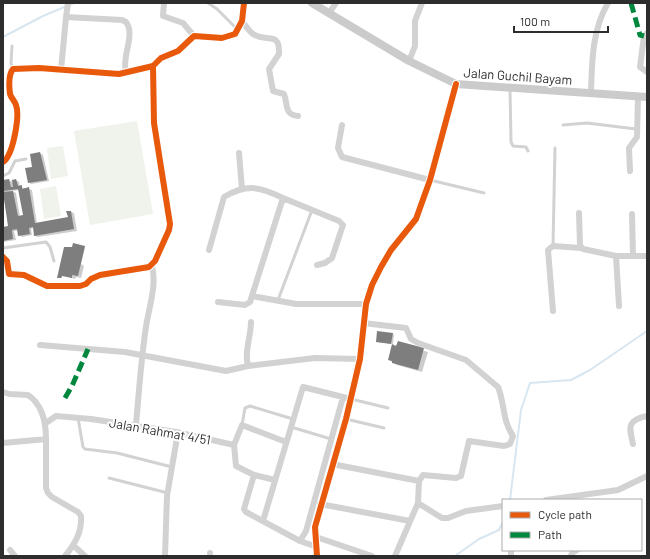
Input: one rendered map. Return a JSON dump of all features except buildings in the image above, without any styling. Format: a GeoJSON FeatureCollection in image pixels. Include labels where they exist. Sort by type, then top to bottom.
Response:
{"type":"FeatureCollection","features":[{"type":"Feature","properties":{"kind":"main road","name":"Jalan Guchil Bayam"},"geometry":{"type":"LineString","coordinates":[[312,3],[409,61],[456,84],[510,89],[591,92],[647,97]]}},
{"type":"Feature","properties":{"kind":"street"},"geometry":{"type":"LineString","coordinates":[[61,70],[68,3]]}},
{"type":"Feature","properties":{"kind":"street"},"geometry":{"type":"LineString","coordinates":[[164,3],[163,16],[183,24],[194,36],[222,38],[234,34],[238,30],[242,21],[244,3]]}},
{"type":"Feature","properties":{"kind":"street"},"geometry":{"type":"LineString","coordinates":[[329,14],[336,3]]}},
{"type":"Feature","properties":{"kind":"street"},"geometry":{"type":"LineString","coordinates":[[409,61],[415,46],[415,21],[422,3]]}},
{"type":"Feature","properties":{"kind":"street"},"geometry":{"type":"LineString","coordinates":[[591,92],[594,44],[600,17],[608,3]]}},
{"type":"Feature","properties":{"kind":"street"},"geometry":{"type":"LineString","coordinates":[[66,18],[122,20],[126,22],[130,31],[125,64],[126,72]]}},
{"type":"Feature","properties":{"kind":"street"},"geometry":{"type":"LineString","coordinates":[[242,21],[252,33],[261,37],[274,38],[278,42],[280,54],[268,69],[271,89],[275,92],[284,94],[287,111],[293,116],[298,116]]}},
{"type":"Feature","properties":{"kind":"street"},"geometry":{"type":"LineString","coordinates":[[647,33],[644,36],[640,67],[647,72]]}},
{"type":"Feature","properties":{"kind":"street"},"geometry":{"type":"LineString","coordinates":[[3,162],[10,154],[17,118],[16,105],[10,93],[10,75],[13,69],[39,68],[110,74],[126,72],[153,66],[162,58],[178,51],[194,36]]}},
{"type":"Feature","properties":{"kind":"street"},"geometry":{"type":"LineString","coordinates":[[136,424],[142,357],[154,277],[152,266],[167,235],[170,224],[154,123],[153,66]]}},
{"type":"Feature","properties":{"kind":"street"},"geometry":{"type":"LineString","coordinates":[[317,556],[315,527],[320,504],[351,399],[360,359],[366,304],[372,285],[391,250],[416,219],[430,180],[456,84]]}},
{"type":"Feature","properties":{"kind":"street"},"geometry":{"type":"LineString","coordinates":[[630,171],[629,148],[631,143],[636,140],[638,96]]}},
{"type":"Feature","properties":{"kind":"street"},"geometry":{"type":"LineString","coordinates":[[342,125],[338,148],[342,157],[430,180]]}},
{"type":"Feature","properties":{"kind":"street"},"geometry":{"type":"LineString","coordinates":[[239,153],[242,189]]}},
{"type":"Feature","properties":{"kind":"street"},"geometry":{"type":"LineString","coordinates":[[208,250],[224,197],[242,189],[266,189],[283,198],[313,209],[339,221],[343,225],[332,258],[325,263],[317,265]]}},
{"type":"Feature","properties":{"kind":"street"},"geometry":{"type":"LineString","coordinates":[[218,302],[248,304],[252,296],[283,198]]}},
{"type":"Feature","properties":{"kind":"street"},"geometry":{"type":"LineString","coordinates":[[579,214],[582,248]]}},
{"type":"Feature","properties":{"kind":"street"},"geometry":{"type":"LineString","coordinates":[[632,214],[633,256]]}},
{"type":"Feature","properties":{"kind":"street"},"geometry":{"type":"LineString","coordinates":[[553,311],[548,250],[553,246],[582,248],[616,256],[647,256]]}},
{"type":"Feature","properties":{"kind":"street"},"geometry":{"type":"LineString","coordinates":[[616,256],[619,306]]}},
{"type":"Feature","properties":{"kind":"street"},"geometry":{"type":"LineString","coordinates":[[3,257],[7,261],[9,274],[24,275],[52,286],[83,285],[100,275],[152,266]]}},
{"type":"Feature","properties":{"kind":"street"},"geometry":{"type":"LineString","coordinates":[[252,296],[277,302],[296,304],[366,304]]}},
{"type":"Feature","properties":{"kind":"street"},"geometry":{"type":"LineString","coordinates":[[248,366],[246,353],[251,335],[251,322]]}},
{"type":"Feature","properties":{"kind":"street"},"geometry":{"type":"LineString","coordinates":[[363,323],[406,328],[411,339],[414,341],[466,360],[495,384],[500,393],[504,417],[513,436],[510,444],[504,446],[469,441],[461,476],[456,478],[423,475],[419,481],[418,503],[395,556]]}},
{"type":"Feature","properties":{"kind":"street"},"geometry":{"type":"LineString","coordinates":[[40,345],[125,352],[142,357],[226,371],[248,366],[315,358],[360,359]]}},
{"type":"Feature","properties":{"kind":"street"},"geometry":{"type":"LineString","coordinates":[[263,521],[303,387],[351,399]]}},
{"type":"Feature","properties":{"kind":"street"},"geometry":{"type":"LineString","coordinates":[[3,392],[9,394],[28,394],[39,404],[46,423],[46,488],[48,493],[82,516],[82,524],[74,546],[65,556]]}},
{"type":"Feature","properties":{"kind":"street"},"geometry":{"type":"LineString","coordinates":[[300,541],[306,531],[343,397]]}},
{"type":"Feature","properties":{"kind":"street","name":"Jalan Rahmat 4/51"},"geometry":{"type":"LineString","coordinates":[[46,423],[56,416],[136,424],[234,445]]}},
{"type":"Feature","properties":{"kind":"street"},"geometry":{"type":"LineString","coordinates":[[633,444],[630,428],[631,423],[636,419],[647,416]]}},
{"type":"Feature","properties":{"kind":"street"},"geometry":{"type":"LineString","coordinates":[[274,480],[254,475],[236,466],[234,445],[242,425],[286,442]]}},
{"type":"Feature","properties":{"kind":"street"},"geometry":{"type":"LineString","coordinates":[[165,556],[168,493],[178,432]]}},
{"type":"Feature","properties":{"kind":"street"},"geometry":{"type":"LineString","coordinates":[[3,443],[46,439]]}},
{"type":"Feature","properties":{"kind":"street"},"geometry":{"type":"LineString","coordinates":[[332,464],[419,481]]}},
{"type":"Feature","properties":{"kind":"street"},"geometry":{"type":"LineString","coordinates":[[254,475],[244,509],[246,512],[300,541],[317,547]]}},
{"type":"Feature","properties":{"kind":"street"},"geometry":{"type":"LineString","coordinates":[[553,499],[618,490],[647,476]]}},
{"type":"Feature","properties":{"kind":"street"},"geometry":{"type":"LineString","coordinates":[[418,503],[442,518],[448,518],[466,511],[502,506]]}},
{"type":"Feature","properties":{"kind":"street"},"geometry":{"type":"LineString","coordinates":[[320,504],[410,521]]}},
{"type":"Feature","properties":{"kind":"street"},"geometry":{"type":"LineString","coordinates":[[316,537],[357,553],[372,556]]}},
{"type":"Feature","properties":{"kind":"street"},"geometry":{"type":"LineString","coordinates":[[74,546],[85,556]]}},
{"type":"Feature","properties":{"kind":"street"},"geometry":{"type":"LineString","coordinates":[[10,550],[15,556]]}},
{"type":"Feature","properties":{"kind":"lane"},"geometry":{"type":"LineString","coordinates":[[208,3],[218,9],[238,30]]}},
{"type":"Feature","properties":{"kind":"lane"},"geometry":{"type":"LineString","coordinates":[[12,46],[11,64],[13,69]]}},
{"type":"Feature","properties":{"kind":"lane"},"geometry":{"type":"LineString","coordinates":[[510,89],[511,142],[513,146],[526,147],[528,151]]}},
{"type":"Feature","properties":{"kind":"lane"},"geometry":{"type":"LineString","coordinates":[[563,125],[587,123],[636,129]]}},
{"type":"Feature","properties":{"kind":"lane"},"geometry":{"type":"LineString","coordinates":[[553,246],[555,148]]}},
{"type":"Feature","properties":{"kind":"lane"},"geometry":{"type":"LineString","coordinates":[[3,176],[9,173],[15,161],[26,158]]}},
{"type":"Feature","properties":{"kind":"lane"},"geometry":{"type":"LineString","coordinates":[[430,180],[484,193]]}},
{"type":"Feature","properties":{"kind":"lane"},"geometry":{"type":"LineString","coordinates":[[277,302],[313,209]]}},
{"type":"Feature","properties":{"kind":"lane"},"geometry":{"type":"LineString","coordinates":[[3,248],[46,242],[50,247],[54,261]]}},
{"type":"Feature","properties":{"kind":"lane"},"geometry":{"type":"LineString","coordinates":[[351,399],[388,408]]}},
{"type":"Feature","properties":{"kind":"lane"},"geometry":{"type":"LineString","coordinates":[[242,425],[248,406],[293,419]]}},
{"type":"Feature","properties":{"kind":"lane"},"geometry":{"type":"LineString","coordinates":[[78,418],[83,447],[85,449],[117,453],[172,466]]}},
{"type":"Feature","properties":{"kind":"lane"},"geometry":{"type":"LineString","coordinates":[[346,419],[384,428]]}},
{"type":"Feature","properties":{"kind":"lane"},"geometry":{"type":"LineString","coordinates":[[290,427],[331,439]]}},
{"type":"Feature","properties":{"kind":"lane"},"geometry":{"type":"LineString","coordinates":[[108,478],[168,493]]}},
{"type":"Feature","properties":{"kind":"shaded area"},"geometry":{"type":"Polygon","coordinates":[[[137,121],[153,214],[90,225],[74,131],[137,121]]]}},
{"type":"Feature","properties":{"kind":"shaded area"},"geometry":{"type":"Polygon","coordinates":[[[63,146],[68,176],[51,179],[47,148],[63,146]]]}},
{"type":"Feature","properties":{"kind":"shaded area"},"geometry":{"type":"Polygon","coordinates":[[[56,186],[61,216],[44,219],[40,189],[56,186]]]}},
{"type":"Feature","properties":{"kind":"waterway"},"geometry":{"type":"LineString","coordinates":[[3,37],[43,16],[74,3]]}},
{"type":"Feature","properties":{"kind":"waterway"},"geometry":{"type":"LineString","coordinates":[[510,499],[521,410],[530,383],[571,380],[590,370],[647,331]]}},
{"type":"Feature","properties":{"kind":"waterway"},"geometry":{"type":"LineString","coordinates":[[455,556],[479,539],[499,530],[502,524]]}},
{"type":"Feature","properties":{"kind":"marked path"},"geometry":{"type":"LineString","coordinates":[[631,3],[640,35],[644,36]]}},
{"type":"Feature","properties":{"kind":"marked path"},"geometry":{"type":"LineString","coordinates":[[65,398],[72,386],[88,349]]}},
{"type":"Feature","properties":{"kind":"cycle path"},"geometry":{"type":"LineString","coordinates":[[3,162],[7,158],[13,144],[17,118],[17,110],[9,88],[11,71],[13,69],[39,68],[119,74],[153,66],[161,58],[178,51],[194,36],[222,38],[235,34],[242,21],[244,3]]}},
{"type":"Feature","properties":{"kind":"cycle path"},"geometry":{"type":"LineString","coordinates":[[3,257],[7,261],[9,274],[24,275],[47,286],[80,286],[100,275],[149,267],[155,261],[169,230],[170,224],[154,123],[153,66]]}},
{"type":"Feature","properties":{"kind":"cycle path"},"geometry":{"type":"LineString","coordinates":[[317,556],[315,527],[346,419],[360,359],[366,304],[372,285],[381,267],[391,250],[416,219],[430,180],[456,84]]}}]}
